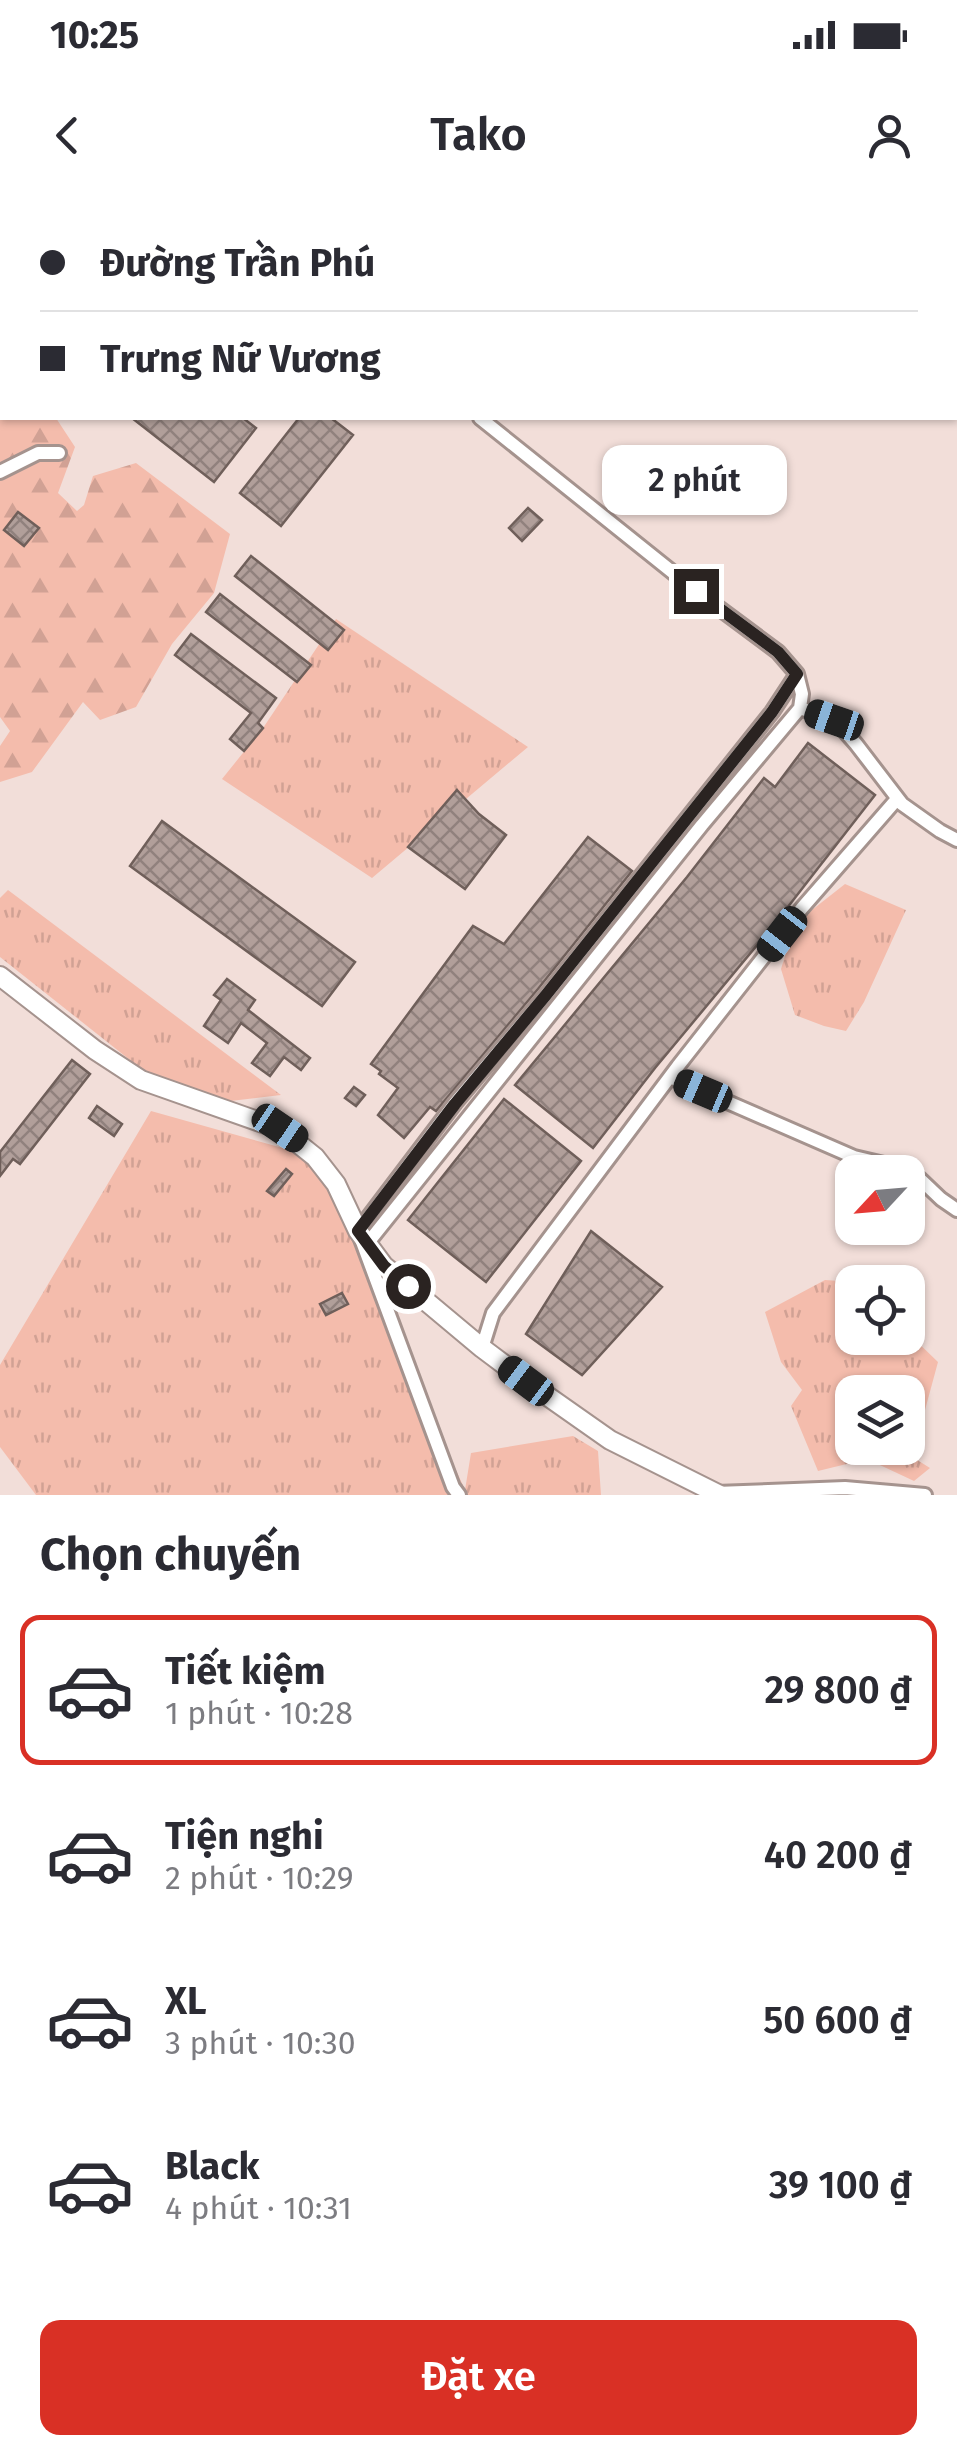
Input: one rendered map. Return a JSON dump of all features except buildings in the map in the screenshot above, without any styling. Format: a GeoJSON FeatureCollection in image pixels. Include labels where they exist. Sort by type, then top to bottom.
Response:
{"type":"FeatureCollection","features":[{"type":"Feature","properties":{"kind":"main road"},"geometry":{"type":"LineString","coordinates":[[0,976],[95,1050],[141,1080],[280,1128],[297,1140],[336,1184],[362,1238],[384,1266],[482,1348],[610,1440],[718,1494]]}},
{"type":"Feature","properties":{"kind":"street"},"geometry":{"type":"LineString","coordinates":[[362,1238],[800,708],[802,694],[797,674],[778,652],[482,420]]}},
{"type":"Feature","properties":{"kind":"street"},"geometry":{"type":"LineString","coordinates":[[0,472],[38,453],[59,453]]}},
{"type":"Feature","properties":{"kind":"street"},"geometry":{"type":"LineString","coordinates":[[362,1238],[455,1104],[760,727],[797,674]]}},
{"type":"Feature","properties":{"kind":"street"},"geometry":{"type":"LineString","coordinates":[[800,708],[834,720],[911,812],[957,840]]}},
{"type":"Feature","properties":{"kind":"street"},"geometry":{"type":"LineString","coordinates":[[482,1348],[494,1312],[670,1077],[802,908],[897,798]]}},
{"type":"Feature","properties":{"kind":"street"},"geometry":{"type":"LineString","coordinates":[[670,1077],[854,1157],[901,1168],[957,1210]]}},
{"type":"Feature","properties":{"kind":"street"},"geometry":{"type":"LineString","coordinates":[[362,1238],[459,1495]]}},
{"type":"Feature","properties":{"kind":"street"},"geometry":{"type":"LineString","coordinates":[[718,1494],[845,1488],[925,1495]]}},
{"type":"Feature","properties":{"kind":"green space"},"geometry":{"type":"Polygon","coordinates":[[[0,420],[57,420],[75,447],[58,493],[77,511],[84,505],[93,476],[136,463],[230,534],[214,593],[172,644],[136,707],[100,720],[83,702],[32,772],[0,782],[0,746],[10,731],[0,717],[0,420]]]}},
{"type":"Feature","properties":{"kind":"green space"},"geometry":{"type":"Polygon","coordinates":[[[336,619],[528,747],[372,878],[222,779],[263,728],[336,619]]]}},
{"type":"Feature","properties":{"kind":"green space"},"geometry":{"type":"Polygon","coordinates":[[[845,884],[906,910],[864,1002],[846,1031],[795,1015],[781,969],[803,917],[845,884]]]}},
{"type":"Feature","properties":{"kind":"green space"},"geometry":{"type":"Polygon","coordinates":[[[8,890],[281,1095],[188,1106],[0,957],[0,898],[8,890]]]}},
{"type":"Feature","properties":{"kind":"green space"},"geometry":{"type":"Polygon","coordinates":[[[151,1111],[315,1157],[465,1490],[471,1453],[573,1436],[598,1451],[601,1495],[36,1495],[0,1447],[0,1365],[151,1111]]]}},
{"type":"Feature","properties":{"kind":"green space"},"geometry":{"type":"Polygon","coordinates":[[[825,1280],[835,1281],[835,1355],[925,1355],[925,1349],[938,1362],[925,1410],[925,1375],[835,1375],[835,1465],[842,1465],[818,1471],[791,1406],[802,1390],[781,1362],[765,1312],[825,1280]]]}},
{"type":"Feature","properties":{"kind":"green space"},"geometry":{"type":"Polygon","coordinates":[[[880,1465],[930,1468],[914,1481],[880,1465]]]}},
{"type":"Feature","properties":{"kind":"route"},"geometry":{"type":"LineString","coordinates":[[408,1286],[384,1266],[358,1231],[455,1104],[772,712],[797,674],[778,652],[696,591]]}}]}
